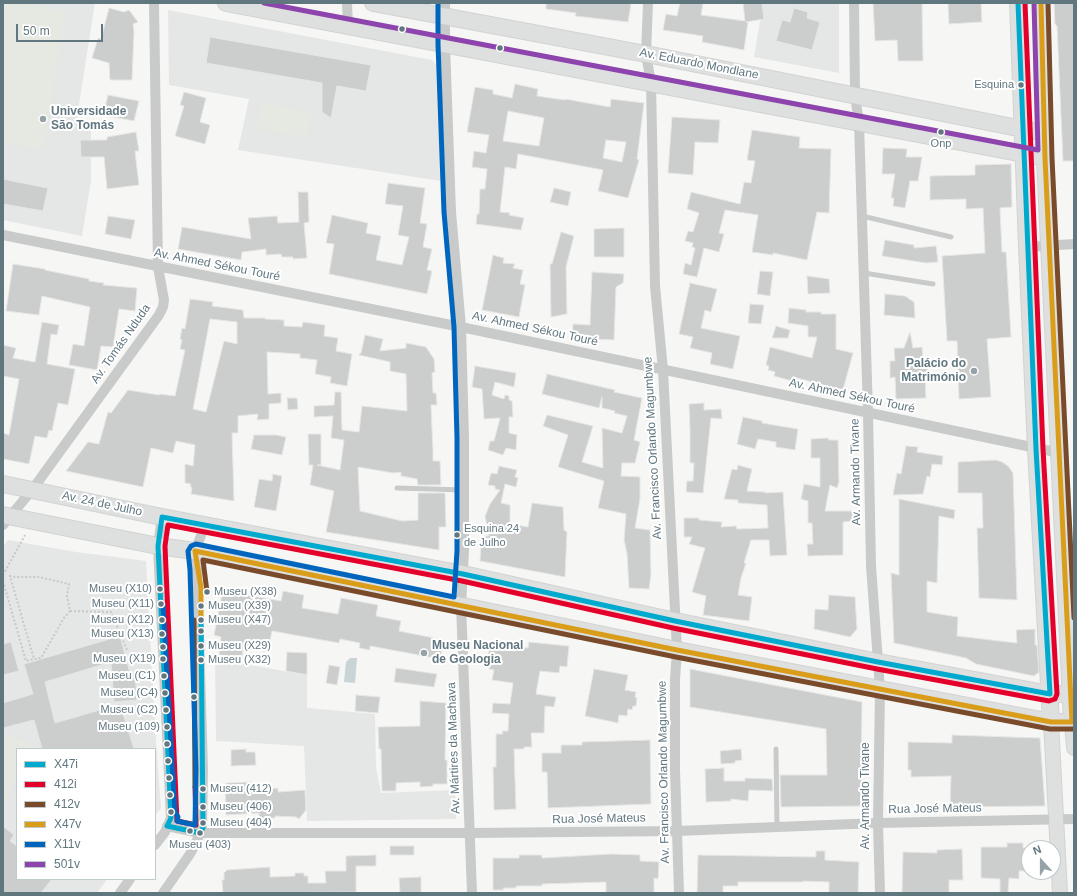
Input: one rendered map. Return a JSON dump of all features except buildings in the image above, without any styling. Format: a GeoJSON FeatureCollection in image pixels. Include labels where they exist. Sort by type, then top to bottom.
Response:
{"type":"FeatureCollection","features":[{"type":"Feature","properties":{"kind":"main road"},"geometry":{"type":"LineString","coordinates":[[226,3],[1045,158]]}},
{"type":"Feature","properties":{"kind":"main road","name":"Av. Eduardo Mondlane"},"geometry":{"type":"LineString","coordinates":[[373,3],[445,10],[646,54],[1023,129],[1045,132]]}},
{"type":"Feature","properties":{"kind":"main road"},"geometry":{"type":"LineString","coordinates":[[1018,3],[1036,449],[1060,893]]}},
{"type":"Feature","properties":{"kind":"main road"},"geometry":{"type":"LineString","coordinates":[[1041,3],[1045,158],[1073,694],[1072,722],[1074,748]]}},
{"type":"Feature","properties":{"kind":"main road","name":"Av. 24 de Julho"},"geometry":{"type":"LineString","coordinates":[[3,484],[162,517],[462,574],[675,621],[878,662],[1050,694],[1073,694]]}},
{"type":"Feature","properties":{"kind":"main road"},"geometry":{"type":"LineString","coordinates":[[5,519],[194,551],[677,650],[1051,722],[1072,722]]}},
{"type":"Feature","properties":{"kind":"street","name":"Av. Tomás Nduda"},"geometry":{"type":"LineString","coordinates":[[5,519],[32,490],[159,315],[163,307],[164,300],[158,267],[154,3]]}},
{"type":"Feature","properties":{"kind":"street"},"geometry":{"type":"LineString","coordinates":[[346,3],[348,26]]}},
{"type":"Feature","properties":{"kind":"street","name":"Av. Francisco Orlando Magumbwe"},"geometry":{"type":"LineString","coordinates":[[648,3],[646,54],[651,83],[654,286],[663,370],[677,650],[675,680],[679,893]]}},
{"type":"Feature","properties":{"kind":"street","name":"Av. Armando Tivane"},"geometry":{"type":"LineString","coordinates":[[854,3],[855,95],[859,123],[868,413],[870,566],[880,689],[878,823],[880,893]]}},
{"type":"Feature","properties":{"kind":"street","name":"Av. Mártires da Machava"},"geometry":{"type":"LineString","coordinates":[[445,10],[451,212],[461,327],[464,490],[464,551],[461,605],[471,833],[472,893]]}},
{"type":"Feature","properties":{"kind":"street","name":"Av. Ahmed Sékou Touré"},"geometry":{"type":"LineString","coordinates":[[3,235],[461,327],[1060,453]]}},
{"type":"Feature","properties":{"kind":"street"},"geometry":{"type":"LineString","coordinates":[[1027,247],[1074,244]]}},
{"type":"Feature","properties":{"kind":"street"},"geometry":{"type":"LineString","coordinates":[[156,843],[168,825],[158,546],[162,517]]}},
{"type":"Feature","properties":{"kind":"street"},"geometry":{"type":"LineString","coordinates":[[164,893],[196,844],[201,832],[202,727],[197,570],[194,551],[205,525]]}},
{"type":"Feature","properties":{"kind":"street","name":"Rua José Mateus"},"geometry":{"type":"LineString","coordinates":[[168,825],[201,832],[471,833],[677,831],[878,823],[1074,819]]}},
{"type":"Feature","properties":{"kind":"street"},"geometry":{"type":"LineString","coordinates":[[120,893],[129,880]]}},
{"type":"Feature","properties":{"kind":"lane"},"geometry":{"type":"LineString","coordinates":[[862,216],[951,237]]}},
{"type":"Feature","properties":{"kind":"lane"},"geometry":{"type":"LineString","coordinates":[[864,273],[933,284]]}},
{"type":"Feature","properties":{"kind":"lane"},"geometry":{"type":"LineString","coordinates":[[397,488],[464,490]]}},
{"type":"Feature","properties":{"kind":"lane"},"geometry":{"type":"LineString","coordinates":[[776,749],[777,827]]}},
{"type":"Feature","properties":{"kind":"lane"},"geometry":{"type":"LineString","coordinates":[[156,838],[168,825]]}},
{"type":"Feature","properties":{"kind":"lane"},"geometry":{"type":"LineString","coordinates":[[114,893],[124,880]]}},
{"type":"Feature","properties":{"kind":"path"},"geometry":{"type":"LineString","coordinates":[[3,575],[25,536]]}},
{"type":"Feature","properties":{"kind":"path"},"geometry":{"type":"LineString","coordinates":[[34,659],[10,576],[39,577],[68,584],[67,596],[70,611]]}},
{"type":"Feature","properties":{"kind":"path"},"geometry":{"type":"LineString","coordinates":[[3,582],[26,661],[41,658],[64,618],[70,611]]}},
{"type":"Feature","properties":{"kind":"path"},"geometry":{"type":"LineString","coordinates":[[70,611],[111,612],[127,650]]}},
{"type":"Feature","properties":{"kind":"shaded area","name":"Universidade São Tomás"},"geometry":{"type":"Polygon","coordinates":[[[3,3],[95,3],[77,117],[91,122],[91,181],[82,236],[3,220],[3,3]]]}},
{"type":"Feature","properties":{"kind":"shaded area"},"geometry":{"type":"Polygon","coordinates":[[[3,3],[15,3],[66,11],[43,150],[3,143],[3,3]]]}},
{"type":"Feature","properties":{"kind":"shaded area"},"geometry":{"type":"Polygon","coordinates":[[[763,3],[839,3],[839,73],[754,57],[763,3]]]}},
{"type":"Feature","properties":{"kind":"shaded area"},"geometry":{"type":"Polygon","coordinates":[[[168,10],[432,60],[439,68],[441,181],[238,150],[249,99],[169,85],[168,10]]]}},
{"type":"Feature","properties":{"kind":"shaded area"},"geometry":{"type":"Polygon","coordinates":[[[261,104],[312,112],[307,137],[257,129],[261,104]]]}},
{"type":"Feature","properties":{"kind":"shaded area"},"geometry":{"type":"Polygon","coordinates":[[[8,540],[76,552],[146,561],[161,808],[156,815],[156,748],[16,748],[16,880],[106,880],[97,893],[3,893],[3,547],[8,540]]]}},
{"type":"Feature","properties":{"kind":"shaded area"},"geometry":{"type":"Polygon","coordinates":[[[350,658],[357,658],[355,683],[344,682],[346,662],[350,658]]]}},
{"type":"Feature","properties":{"kind":"shaded area"},"geometry":{"type":"Polygon","coordinates":[[[215,659],[307,675],[307,708],[375,714],[376,768],[381,793],[455,790],[456,819],[307,821],[304,746],[216,741],[215,659]]]}},
{"type":"Feature","properties":{"kind":"shaded area"},"geometry":{"type":"Polygon","coordinates":[[[3,733],[28,743],[26,748],[16,748],[16,776],[7,800],[3,798],[3,733]]]}},
{"type":"Feature","properties":{"kind":"transit line","name":"501v"},"geometry":{"type":"LineString","coordinates":[[264,3],[1038,150],[1034,3]]}},
{"type":"Feature","properties":{"kind":"transit line","name":"X11v"},"geometry":{"type":"LineString","coordinates":[[163,605],[175,812],[178,817],[177,821],[195,825],[196,769],[190,570],[188,551],[191,546],[196,544],[454,597],[457,551],[457,438],[454,327],[444,212],[438,3]]}},
{"type":"Feature","properties":{"kind":"transit line","name":"X47i"},"geometry":{"type":"LineString","coordinates":[[201,620],[203,828],[200,833],[167,826],[171,818],[158,546],[162,517],[463,574],[675,621],[878,662],[1050,694],[1036,449],[1018,3]]}},
{"type":"Feature","properties":{"kind":"transit line","name":"412i"},"geometry":{"type":"LineString","coordinates":[[195,787],[196,825],[177,821],[165,546],[168,525],[462,581],[673,628],[877,669],[1049,701],[1055,699],[1057,694],[1043,449],[1025,3]]}},
{"type":"Feature","properties":{"kind":"transit line","name":"X47v"},"geometry":{"type":"LineString","coordinates":[[201,620],[201,588],[195,551],[677,650],[1051,722],[1072,722],[1045,158],[1041,3]]}},
{"type":"Feature","properties":{"kind":"transit line","name":"412v"},"geometry":{"type":"LineString","coordinates":[[1048,3],[1052,158],[1074,618]]}},
{"type":"Feature","properties":{"kind":"transit line","name":"412v"},"geometry":{"type":"LineString","coordinates":[[207,592],[203,560],[676,657],[1050,729],[1074,729]]}},
{"type":"Feature","properties":{"kind":"transit line","name":"412v"},"geometry":{"type":"LineString","coordinates":[[194,620],[195,787]]}},
{"type":"Feature","properties":{"kind":"place","name":"Esquina"},"geometry":{"type":"Point","coordinates":[1021,85]}},
{"type":"Feature","properties":{"kind":"place","name":"Universidade São Tomás"},"geometry":{"type":"Point","coordinates":[43,119]}},
{"type":"Feature","properties":{"kind":"place","name":"Onp"},"geometry":{"type":"Point","coordinates":[941,132]}},
{"type":"Feature","properties":{"kind":"place","name":"Palácio do Matrimónio"},"geometry":{"type":"Point","coordinates":[974,371]}},
{"type":"Feature","properties":{"kind":"place","name":"Esquina 24 de Julho"},"geometry":{"type":"Point","coordinates":[457,535]}},
{"type":"Feature","properties":{"kind":"place","name":"Museu (X10)"},"geometry":{"type":"Point","coordinates":[160,589]}},
{"type":"Feature","properties":{"kind":"place","name":"Museu (X38)"},"geometry":{"type":"Point","coordinates":[207,592]}},
{"type":"Feature","properties":{"kind":"place","name":"Museu (X11)"},"geometry":{"type":"Point","coordinates":[161,604]}},
{"type":"Feature","properties":{"kind":"place","name":"Museu (X39)"},"geometry":{"type":"Point","coordinates":[201,606]}},
{"type":"Feature","properties":{"kind":"place","name":"Museu (X12)"},"geometry":{"type":"Point","coordinates":[162,620]}},
{"type":"Feature","properties":{"kind":"place","name":"Museu (X47)"},"geometry":{"type":"Point","coordinates":[201,620]}},
{"type":"Feature","properties":{"kind":"place","name":"Museu (X13)"},"geometry":{"type":"Point","coordinates":[162,634]}},
{"type":"Feature","properties":{"kind":"place","name":"Museu (X29)"},"geometry":{"type":"Point","coordinates":[201,646]}},
{"type":"Feature","properties":{"kind":"place","name":"Museu Nacional de Geologia"},"geometry":{"type":"Point","coordinates":[424,653]}},
{"type":"Feature","properties":{"kind":"place","name":"Museu (X19)"},"geometry":{"type":"Point","coordinates":[163,659]}},
{"type":"Feature","properties":{"kind":"place","name":"Museu (X32)"},"geometry":{"type":"Point","coordinates":[201,660]}},
{"type":"Feature","properties":{"kind":"place","name":"Museu (C1)"},"geometry":{"type":"Point","coordinates":[164,676]}},
{"type":"Feature","properties":{"kind":"place","name":"Museu (C4)"},"geometry":{"type":"Point","coordinates":[165,693]}},
{"type":"Feature","properties":{"kind":"place","name":"Museu (C2)"},"geometry":{"type":"Point","coordinates":[166,710]}},
{"type":"Feature","properties":{"kind":"place","name":"Museu (109)"},"geometry":{"type":"Point","coordinates":[167,727]}},
{"type":"Feature","properties":{"kind":"place","name":"Museu (412)"},"geometry":{"type":"Point","coordinates":[203,789]}},
{"type":"Feature","properties":{"kind":"place","name":"Museu (406)"},"geometry":{"type":"Point","coordinates":[203,807]}},
{"type":"Feature","properties":{"kind":"place","name":"Museu (404)"},"geometry":{"type":"Point","coordinates":[203,823]}},
{"type":"Feature","properties":{"kind":"place","name":"Museu (403)"},"geometry":{"type":"Point","coordinates":[200,833]}}]}
